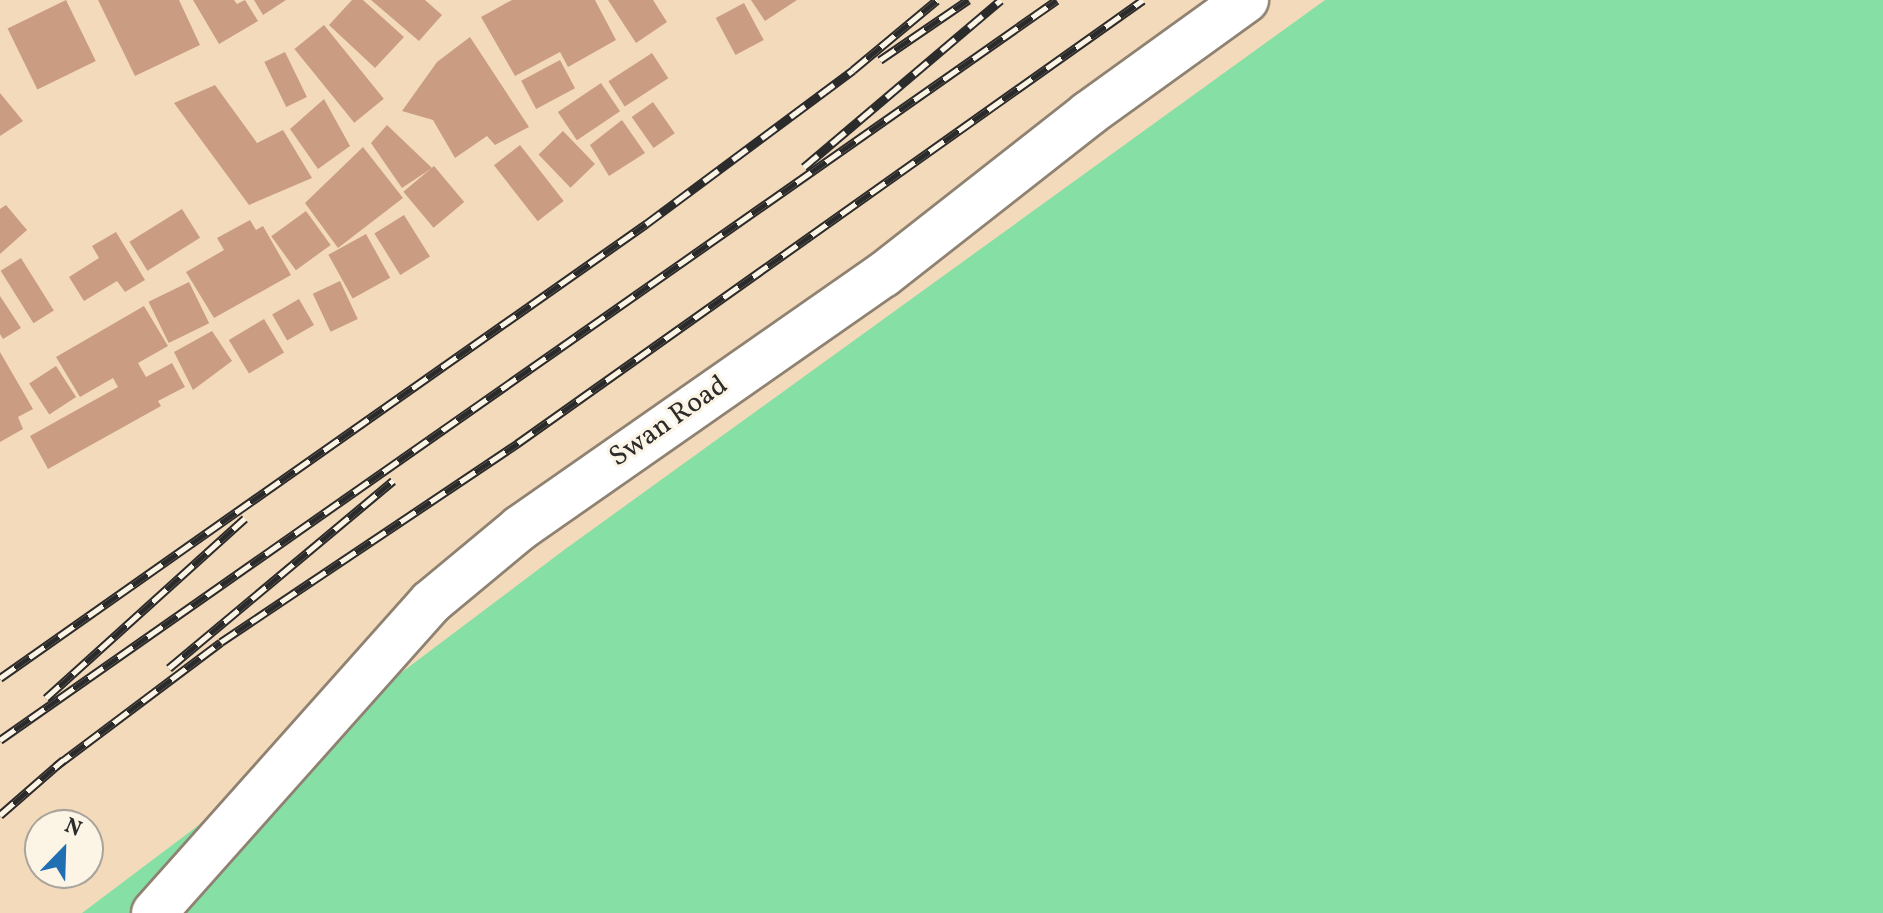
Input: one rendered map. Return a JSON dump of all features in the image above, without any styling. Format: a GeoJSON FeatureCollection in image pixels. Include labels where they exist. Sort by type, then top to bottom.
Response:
{"type":"FeatureCollection","features":[{"type":"Feature","properties":{"kind":"street","name":"Swan Road"},"geometry":{"type":"LineString","coordinates":[[154,913],[431,602],[520,528],[883,275],[1088,114],[1246,0]]}},
{"type":"Feature","properties":{"kind":"green space"},"geometry":{"type":"Polygon","coordinates":[[[1325,0],[1883,0],[1883,913],[82,913],[564,550],[1325,0]]]}},
{"type":"Feature","properties":{"kind":"building"},"geometry":{"type":"Polygon","coordinates":[[[66,0],[96,61],[37,90],[8,28],[66,0]]]}},
{"type":"Feature","properties":{"kind":"building"},"geometry":{"type":"Polygon","coordinates":[[[98,0],[179,0],[200,45],[135,76],[98,0]]]}},
{"type":"Feature","properties":{"kind":"building"},"geometry":{"type":"Polygon","coordinates":[[[193,0],[234,0],[237,4],[245,0],[258,21],[219,44],[193,0]]]}},
{"type":"Feature","properties":{"kind":"building"},"geometry":{"type":"Polygon","coordinates":[[[254,0],[286,0],[263,15],[254,0]]]}},
{"type":"Feature","properties":{"kind":"building"},"geometry":{"type":"Polygon","coordinates":[[[352,0],[363,0],[404,37],[375,68],[329,25],[352,0]]]}},
{"type":"Feature","properties":{"kind":"building"},"geometry":{"type":"Polygon","coordinates":[[[371,0],[425,0],[442,15],[419,41],[371,0]]]}},
{"type":"Feature","properties":{"kind":"building"},"geometry":{"type":"Polygon","coordinates":[[[512,0],[595,0],[616,40],[568,67],[560,52],[515,76],[481,17],[512,0]]]}},
{"type":"Feature","properties":{"kind":"building"},"geometry":{"type":"Polygon","coordinates":[[[608,0],[653,0],[667,22],[636,43],[608,0]]]}},
{"type":"Feature","properties":{"kind":"building"},"geometry":{"type":"Polygon","coordinates":[[[751,0],[797,0],[765,21],[751,0]]]}},
{"type":"Feature","properties":{"kind":"building"},"geometry":{"type":"Polygon","coordinates":[[[744,3],[764,40],[735,55],[716,18],[744,3]]]}},
{"type":"Feature","properties":{"kind":"building"},"geometry":{"type":"Polygon","coordinates":[[[324,25],[384,99],[354,123],[294,49],[324,25]]]}},
{"type":"Feature","properties":{"kind":"building"},"geometry":{"type":"Polygon","coordinates":[[[470,37],[529,127],[495,145],[487,136],[455,158],[433,120],[402,111],[437,62],[470,37]]]}},
{"type":"Feature","properties":{"kind":"building"},"geometry":{"type":"Polygon","coordinates":[[[285,52],[307,97],[286,107],[264,62],[285,52]]]}},
{"type":"Feature","properties":{"kind":"building"},"geometry":{"type":"Polygon","coordinates":[[[652,53],[668,78],[625,106],[608,81],[652,53]]]}},
{"type":"Feature","properties":{"kind":"building"},"geometry":{"type":"Polygon","coordinates":[[[560,60],[575,88],[536,109],[521,81],[560,60]]]}},
{"type":"Feature","properties":{"kind":"building"},"geometry":{"type":"Polygon","coordinates":[[[601,83],[620,111],[577,140],[558,112],[601,83]]]}},
{"type":"Feature","properties":{"kind":"building"},"geometry":{"type":"Polygon","coordinates":[[[215,85],[257,143],[283,130],[312,178],[249,205],[174,103],[215,85]]]}},
{"type":"Feature","properties":{"kind":"building"},"geometry":{"type":"Polygon","coordinates":[[[0,93],[23,121],[0,136],[0,93]]]}},
{"type":"Feature","properties":{"kind":"building"},"geometry":{"type":"Polygon","coordinates":[[[324,99],[350,146],[318,169],[290,129],[324,99]]]}},
{"type":"Feature","properties":{"kind":"building"},"geometry":{"type":"Polygon","coordinates":[[[653,102],[675,133],[653,148],[632,117],[653,102]]]}},
{"type":"Feature","properties":{"kind":"building"},"geometry":{"type":"Polygon","coordinates":[[[622,120],[645,153],[609,176],[590,145],[622,120]]]}},
{"type":"Feature","properties":{"kind":"building"},"geometry":{"type":"Polygon","coordinates":[[[387,125],[432,168],[402,188],[371,143],[387,125]]]}},
{"type":"Feature","properties":{"kind":"building"},"geometry":{"type":"Polygon","coordinates":[[[563,131],[595,164],[570,188],[539,155],[563,131]]]}},
{"type":"Feature","properties":{"kind":"building"},"geometry":{"type":"Polygon","coordinates":[[[520,145],[564,201],[538,221],[494,165],[520,145]]]}},
{"type":"Feature","properties":{"kind":"building"},"geometry":{"type":"Polygon","coordinates":[[[363,147],[403,198],[338,248],[305,203],[363,147]]]}},
{"type":"Feature","properties":{"kind":"building"},"geometry":{"type":"Polygon","coordinates":[[[434,166],[464,202],[434,228],[403,192],[434,166]]]}},
{"type":"Feature","properties":{"kind":"building"},"geometry":{"type":"Polygon","coordinates":[[[6,205],[27,230],[0,254],[0,209],[6,205]]]}},
{"type":"Feature","properties":{"kind":"building"},"geometry":{"type":"Polygon","coordinates":[[[182,209],[200,238],[147,271],[129,242],[182,209]]]}},
{"type":"Feature","properties":{"kind":"building"},"geometry":{"type":"Polygon","coordinates":[[[306,211],[331,245],[296,270],[271,236],[306,211]]]}},
{"type":"Feature","properties":{"kind":"building"},"geometry":{"type":"Polygon","coordinates":[[[404,215],[430,257],[400,275],[374,234],[404,215]]]}},
{"type":"Feature","properties":{"kind":"building"},"geometry":{"type":"Polygon","coordinates":[[[250,220],[256,230],[263,226],[291,275],[214,318],[186,272],[224,250],[217,238],[250,220]]]}},
{"type":"Feature","properties":{"kind":"building"},"geometry":{"type":"Polygon","coordinates":[[[116,232],[145,280],[125,292],[117,281],[84,301],[69,277],[99,258],[92,246],[116,232]]]}},
{"type":"Feature","properties":{"kind":"building"},"geometry":{"type":"Polygon","coordinates":[[[366,234],[390,278],[353,299],[328,255],[366,234]]]}},
{"type":"Feature","properties":{"kind":"building"},"geometry":{"type":"Polygon","coordinates":[[[21,258],[54,311],[34,323],[1,271],[21,258]]]}},
{"type":"Feature","properties":{"kind":"building"},"geometry":{"type":"Polygon","coordinates":[[[340,281],[358,319],[331,332],[313,294],[340,281]]]}},
{"type":"Feature","properties":{"kind":"building"},"geometry":{"type":"Polygon","coordinates":[[[189,282],[209,323],[169,343],[149,302],[189,282]]]}},
{"type":"Feature","properties":{"kind":"building"},"geometry":{"type":"Polygon","coordinates":[[[0,296],[21,328],[3,339],[0,334],[0,296]]]}},
{"type":"Feature","properties":{"kind":"building"},"geometry":{"type":"Polygon","coordinates":[[[299,299],[314,325],[287,340],[272,314],[299,299]]]}},
{"type":"Feature","properties":{"kind":"building"},"geometry":{"type":"Polygon","coordinates":[[[144,306],[168,346],[138,363],[146,377],[172,363],[185,387],[158,401],[161,406],[48,469],[30,436],[118,387],[113,378],[80,397],[56,357],[144,306]]]}},
{"type":"Feature","properties":{"kind":"building"},"geometry":{"type":"Polygon","coordinates":[[[264,319],[284,352],[249,374],[229,340],[264,319]]]}},
{"type":"Feature","properties":{"kind":"building"},"geometry":{"type":"Polygon","coordinates":[[[212,331],[232,361],[193,390],[174,352],[212,331]]]}},
{"type":"Feature","properties":{"kind":"building"},"geometry":{"type":"Polygon","coordinates":[[[0,352],[33,409],[18,417],[23,429],[0,442],[0,352]]]}},
{"type":"Feature","properties":{"kind":"building"},"geometry":{"type":"Polygon","coordinates":[[[56,366],[76,397],[49,414],[29,383],[56,366]]]}},
{"type":"Feature","properties":{"kind":"railway"},"geometry":{"type":"LineString","coordinates":[[0,678],[646,224],[853,70],[937,0]]}},
{"type":"Feature","properties":{"kind":"railway"},"geometry":{"type":"LineString","coordinates":[[880,60],[968,0]]}},
{"type":"Feature","properties":{"kind":"railway"},"geometry":{"type":"LineString","coordinates":[[804,167],[1001,0]]}},
{"type":"Feature","properties":{"kind":"railway"},"geometry":{"type":"LineString","coordinates":[[0,740],[1057,0]]}},
{"type":"Feature","properties":{"kind":"railway"},"geometry":{"type":"LineString","coordinates":[[56,766],[221,642],[518,443],[1143,0]]}},
{"type":"Feature","properties":{"kind":"railway"},"geometry":{"type":"LineString","coordinates":[[169,668],[393,481]]}},
{"type":"Feature","properties":{"kind":"railway"},"geometry":{"type":"LineString","coordinates":[[46,698],[245,518]]}},
{"type":"Feature","properties":{"kind":"railway"},"geometry":{"type":"LineString","coordinates":[[0,815],[63,760]]}}]}
